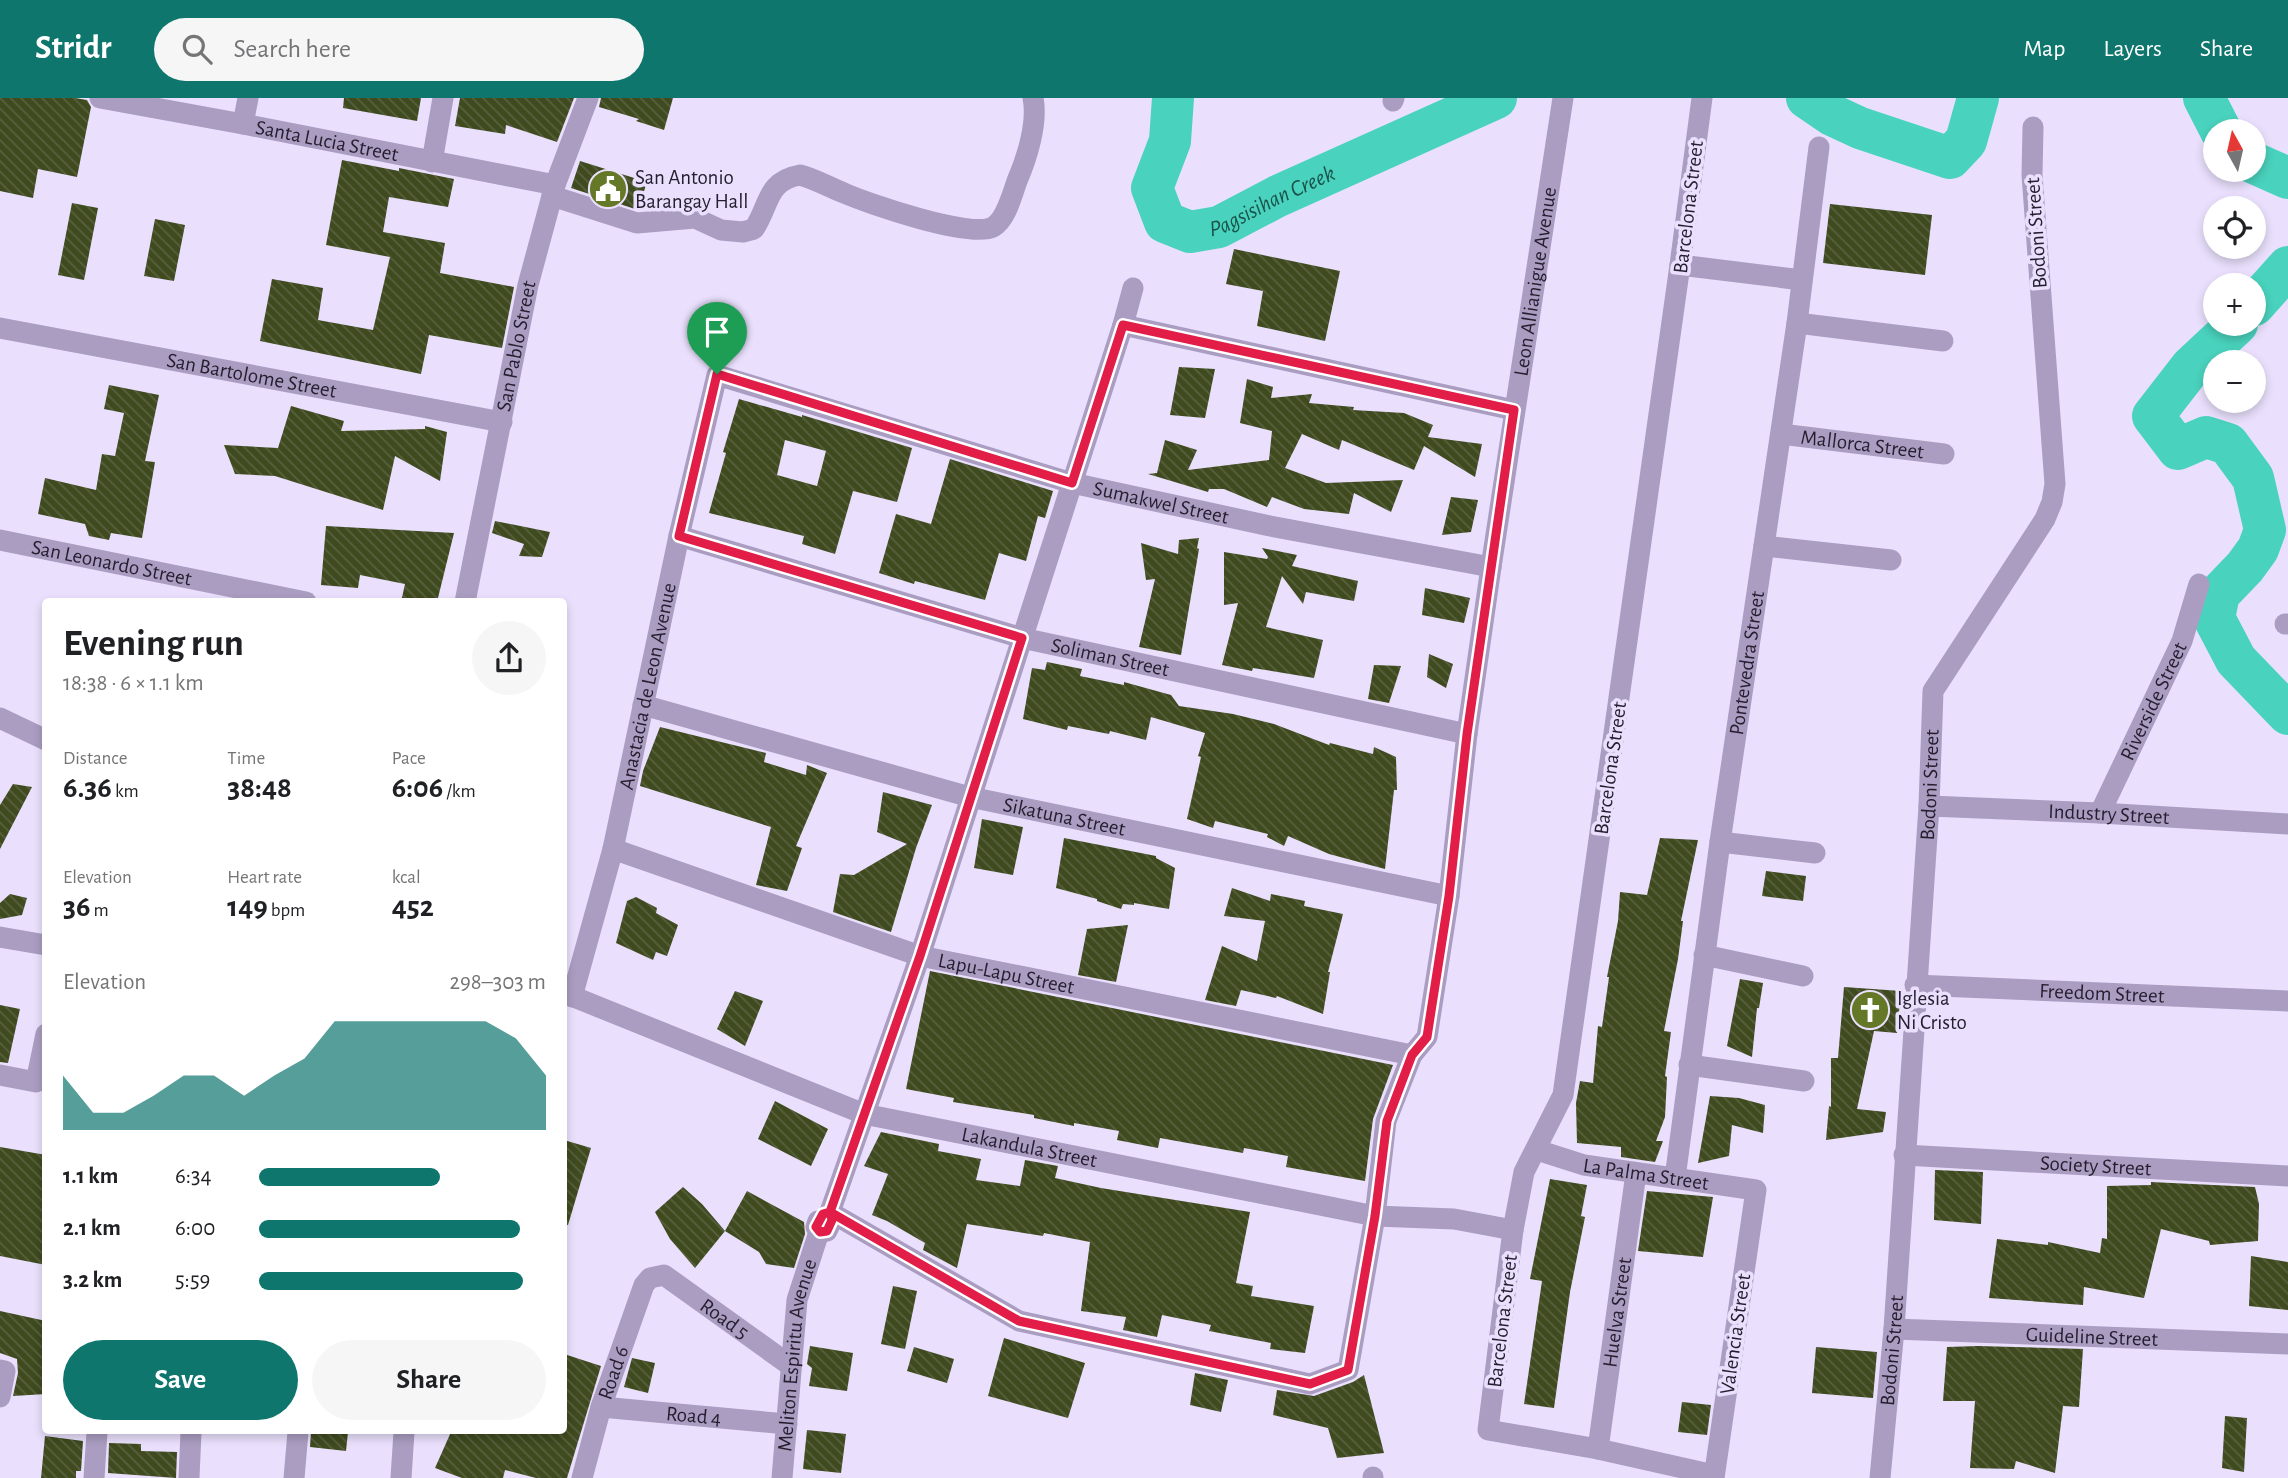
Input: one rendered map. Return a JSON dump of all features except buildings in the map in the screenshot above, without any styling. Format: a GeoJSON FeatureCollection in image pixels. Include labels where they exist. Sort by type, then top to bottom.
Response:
{"type":"FeatureCollection","features":[{"type":"Feature","properties":{"kind":"street","name":"Santa Lucia Street"},"geometry":{"type":"LineString","coordinates":[[100,98],[432,162],[553,191],[636,223],[695,218],[721,230],[743,232],[754,229],[769,196],[780,181],[800,175],[909,216],[956,227],[990,229],[999,223],[1020,175],[1032,130],[1033,98]]}},
{"type":"Feature","properties":{"kind":"street"},"geometry":{"type":"LineString","coordinates":[[243,124],[248,98]]}},
{"type":"Feature","properties":{"kind":"street"},"geometry":{"type":"LineString","coordinates":[[432,162],[443,98]]}},
{"type":"Feature","properties":{"kind":"street","name":"San Pablo Street"},"geometry":{"type":"LineString","coordinates":[[466,598],[528,285],[553,191],[588,98]]}},
{"type":"Feature","properties":{"kind":"street","name":"Leon Allianigue Avenue"},"geometry":{"type":"LineString","coordinates":[[825,1223],[1019,1321],[1310,1384],[1348,1370],[1375,1216],[1387,1121],[1412,1055],[1427,1037],[1449,896],[1467,734],[1491,568],[1563,98]]}},
{"type":"Feature","properties":{"kind":"street","name":"Barcelona Street"},"geometry":{"type":"LineString","coordinates":[[1598,1449],[1488,1430],[1513,1230],[1524,1172],[1563,1095],[1681,265],[1702,98]]}},
{"type":"Feature","properties":{"kind":"street","name":"Bodoni Street"},"geometry":{"type":"LineString","coordinates":[[1880,1478],[1894,1329],[1929,806],[1933,691],[2045,519],[2055,484],[2032,175],[2033,127]]}},
{"type":"Feature","properties":{"kind":"street","name":"Pontevedra Street"},"geometry":{"type":"LineString","coordinates":[[1675,1178],[1720,842],[1797,323],[1819,147]]}},
{"type":"Feature","properties":{"kind":"street"},"geometry":{"type":"LineString","coordinates":[[1681,265],[1802,280]]}},
{"type":"Feature","properties":{"kind":"street","name":"Meliton Espiritu Avenue"},"geometry":{"type":"LineString","coordinates":[[782,1478],[797,1300],[920,956],[1133,288]]}},
{"type":"Feature","properties":{"kind":"street"},"geometry":{"type":"LineString","coordinates":[[1797,323],[1943,341]]}},
{"type":"Feature","properties":{"kind":"street"},"geometry":{"type":"LineString","coordinates":[[1123,325],[1514,410]]}},
{"type":"Feature","properties":{"kind":"street","name":"San Bartolome Street"},"geometry":{"type":"LineString","coordinates":[[0,328],[502,422]]}},
{"type":"Feature","properties":{"kind":"street","name":"Sumakwel Street"},"geometry":{"type":"LineString","coordinates":[[717,374],[1072,483],[1270,526],[1491,568]]}},
{"type":"Feature","properties":{"kind":"street","name":"Anastacia de Leon Avenue"},"geometry":{"type":"LineString","coordinates":[[568,995],[612,849],[679,536],[717,374]]}},
{"type":"Feature","properties":{"kind":"street","name":"Mallorca Street"},"geometry":{"type":"LineString","coordinates":[[1781,433],[1944,454]]}},
{"type":"Feature","properties":{"kind":"street","name":"Soliman Street"},"geometry":{"type":"LineString","coordinates":[[679,536],[1022,638],[1467,734]]}},
{"type":"Feature","properties":{"kind":"street","name":"San Leonardo Street"},"geometry":{"type":"LineString","coordinates":[[0,540],[286,598]]}},
{"type":"Feature","properties":{"kind":"street"},"geometry":{"type":"LineString","coordinates":[[1764,546],[1891,560]]}},
{"type":"Feature","properties":{"kind":"street","name":"Riverside Street"},"geometry":{"type":"LineString","coordinates":[[2100,813],[2182,640],[2199,584]]}},
{"type":"Feature","properties":{"kind":"street","name":"Sikatuna Street"},"geometry":{"type":"LineString","coordinates":[[643,705],[970,797],[1449,896]]}},
{"type":"Feature","properties":{"kind":"street"},"geometry":{"type":"LineString","coordinates":[[0,719],[42,738]]}},
{"type":"Feature","properties":{"kind":"street","name":"Industry Street"},"geometry":{"type":"LineString","coordinates":[[1929,806],[2288,824]]}},
{"type":"Feature","properties":{"kind":"street"},"geometry":{"type":"LineString","coordinates":[[1720,842],[1815,853]]}},
{"type":"Feature","properties":{"kind":"street","name":"Lapu-Lapu Street"},"geometry":{"type":"LineString","coordinates":[[612,849],[920,956],[1412,1055]]}},
{"type":"Feature","properties":{"kind":"street"},"geometry":{"type":"LineString","coordinates":[[0,937],[42,944]]}},
{"type":"Feature","properties":{"kind":"street"},"geometry":{"type":"LineString","coordinates":[[1704,955],[1803,976]]}},
{"type":"Feature","properties":{"kind":"street","name":"Freedom Street"},"geometry":{"type":"LineString","coordinates":[[1915,985],[2288,1001]]}},
{"type":"Feature","properties":{"kind":"street","name":"Lakandula Street"},"geometry":{"type":"LineString","coordinates":[[568,995],[864,1114],[1375,1216],[1454,1219],[1513,1230]]}},
{"type":"Feature","properties":{"kind":"street"},"geometry":{"type":"LineString","coordinates":[[0,1075],[36,1082],[42,1053]]}},
{"type":"Feature","properties":{"kind":"street"},"geometry":{"type":"LineString","coordinates":[[1689,1065],[1804,1080]]}},
{"type":"Feature","properties":{"kind":"street","name":"La Palma Street"},"geometry":{"type":"LineString","coordinates":[[1537,1150],[1584,1165],[1756,1191]]}},
{"type":"Feature","properties":{"kind":"street","name":"Society Street"},"geometry":{"type":"LineString","coordinates":[[1904,1155],[2288,1175]]}},
{"type":"Feature","properties":{"kind":"street","name":"Huelva Street"},"geometry":{"type":"LineString","coordinates":[[1598,1449],[1636,1173]]}},
{"type":"Feature","properties":{"kind":"street","name":"Valencia Street"},"geometry":{"type":"LineString","coordinates":[[1714,1476],[1756,1191]]}},
{"type":"Feature","properties":{"kind":"street","name":"Road 5"},"geometry":{"type":"LineString","coordinates":[[657,1275],[664,1275],[674,1281],[792,1366]]}},
{"type":"Feature","properties":{"kind":"street","name":"Road 6"},"geometry":{"type":"LineString","coordinates":[[582,1478],[601,1407],[644,1284],[657,1275]]}},
{"type":"Feature","properties":{"kind":"street","name":"Guideline Street"},"geometry":{"type":"LineString","coordinates":[[1894,1329],[2288,1343]]}},
{"type":"Feature","properties":{"kind":"street"},"geometry":{"type":"LineString","coordinates":[[0,1370],[5,1371],[0,1397]]}},
{"type":"Feature","properties":{"kind":"street","name":"Road 4"},"geometry":{"type":"LineString","coordinates":[[601,1407],[787,1424]]}},
{"type":"Feature","properties":{"kind":"street"},"geometry":{"type":"LineString","coordinates":[[94,1478],[96,1434]]}},
{"type":"Feature","properties":{"kind":"street"},"geometry":{"type":"LineString","coordinates":[[189,1478],[191,1434]]}},
{"type":"Feature","properties":{"kind":"street"},"geometry":{"type":"LineString","coordinates":[[294,1478],[298,1434]]}},
{"type":"Feature","properties":{"kind":"street"},"geometry":{"type":"LineString","coordinates":[[401,1478],[404,1434]]}},
{"type":"Feature","properties":{"kind":"street"},"geometry":{"type":"LineString","coordinates":[[1598,1449],[1714,1476]]}},
{"type":"Feature","properties":{"kind":"waterway","name":"Pagsisihan Creek"},"geometry":{"type":"LineString","coordinates":[[1173,98],[1170,141],[1152,188],[1165,222],[1190,232],[1219,227],[1278,196],[1496,98]]}},
{"type":"Feature","properties":{"kind":"waterway","name":"Pagsisihan Creek"},"geometry":{"type":"LineString","coordinates":[[1807,98],[1832,115],[1860,128],[1950,158],[1966,141],[1978,98]]}},
{"type":"Feature","properties":{"kind":"waterway","name":"Pagsisihan Creek"},"geometry":{"type":"LineString","coordinates":[[2204,98],[2215,119]]}},
{"type":"Feature","properties":{"kind":"waterway","name":"Pagsisihan Creek"},"geometry":{"type":"LineString","coordinates":[[2266,168],[2288,178]]}},
{"type":"Feature","properties":{"kind":"waterway","name":"Pagsisihan Creek"},"geometry":{"type":"LineString","coordinates":[[2266,292],[2288,267]]}},
{"type":"Feature","properties":{"kind":"waterway","name":"Pagsisihan Creek"},"geometry":{"type":"LineString","coordinates":[[2224,336],[2191,367],[2153,416],[2178,449],[2206,437],[2228,444],[2253,478],[2265,530],[2258,549],[2219,594],[2214,618],[2236,660],[2288,714]]}},
{"type":"Feature","properties":{"kind":"place","name":"San Antonio Barangay Hall"},"geometry":{"type":"Point","coordinates":[608,189]}},
{"type":"Feature","properties":{"kind":"place","name":"Iglesia Ni Cristo"},"geometry":{"type":"Point","coordinates":[1870,1010]}},
{"type":"Feature","properties":{"kind":"route"},"geometry":{"type":"LineString","coordinates":[[717,374],[679,536],[1022,638],[920,956],[830,1212],[830,1227],[827,1231],[820,1232],[816,1227],[823,1214],[830,1212],[1019,1321],[1310,1384],[1348,1370],[1375,1216],[1387,1121],[1412,1055],[1427,1037],[1449,896],[1467,734],[1514,410],[1123,325],[1072,483],[717,374]]}}]}
